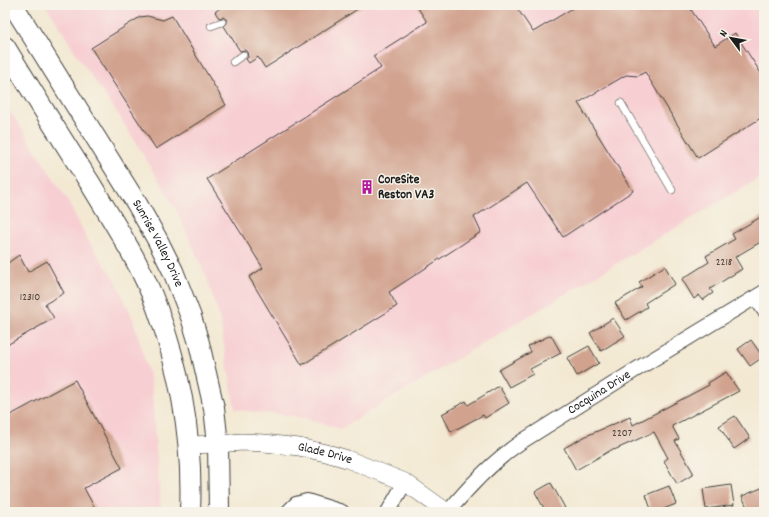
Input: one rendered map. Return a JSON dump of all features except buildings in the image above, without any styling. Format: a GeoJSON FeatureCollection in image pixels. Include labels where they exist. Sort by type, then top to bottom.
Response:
{"type":"FeatureCollection","features":[{"type":"Feature","properties":{"kind":"main road","name":"Sunrise Valley Drive"},"geometry":{"type":"LineString","coordinates":[[13,5],[137,204],[173,271],[191,317],[199,343],[214,408],[218,444],[219,512]]}},
{"type":"Feature","properties":{"kind":"main road","name":"Sunrise Valley Drive"},"geometry":{"type":"LineString","coordinates":[[5,47],[110,216],[147,285],[157,308],[176,370],[183,402],[189,445],[190,512]]}},
{"type":"Feature","properties":{"kind":"street"},"geometry":{"type":"LineString","coordinates":[[760,295],[764,310]]}},
{"type":"Feature","properties":{"kind":"street","name":"Cocquina Drive"},"geometry":{"type":"LineString","coordinates":[[448,512],[488,469],[504,454],[521,442],[637,369],[760,295]]}},
{"type":"Feature","properties":{"kind":"street","name":"Glade Drive"},"geometry":{"type":"LineString","coordinates":[[189,445],[242,442],[276,444],[299,447],[347,459],[405,482],[448,512]]}},
{"type":"Feature","properties":{"kind":"street"},"geometry":{"type":"LineString","coordinates":[[388,512],[405,482]]}},
{"type":"Feature","properties":{"kind":"street"},"geometry":{"type":"LineString","coordinates":[[288,512],[296,504],[307,501],[342,512]]}},
{"type":"Feature","properties":{"kind":"lane"},"geometry":{"type":"LineString","coordinates":[[211,26],[222,22]]}},
{"type":"Feature","properties":{"kind":"lane"},"geometry":{"type":"LineString","coordinates":[[233,62],[243,55]]}},
{"type":"Feature","properties":{"kind":"lane"},"geometry":{"type":"LineString","coordinates":[[621,103],[672,190]]}},
{"type":"Feature","properties":{"kind":"shaded area"},"geometry":{"type":"Polygon","coordinates":[[[46,5],[764,5],[764,175],[340,429],[312,420],[288,415],[235,409],[219,316],[207,279],[182,222],[169,197],[118,114],[78,57],[46,5]]]}},
{"type":"Feature","properties":{"kind":"shaded area"},"geometry":{"type":"Polygon","coordinates":[[[5,103],[65,196],[89,242],[116,281],[133,319],[151,382],[161,512],[5,512],[5,103]]]}},
{"type":"Feature","properties":{"kind":"place","name":"CoreSite Reston VA3"},"geometry":{"type":"Point","coordinates":[367,187]}}]}
